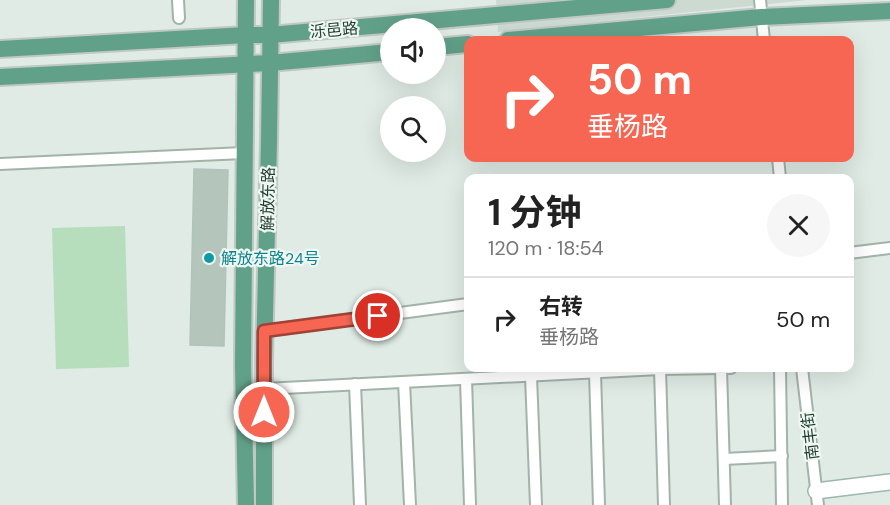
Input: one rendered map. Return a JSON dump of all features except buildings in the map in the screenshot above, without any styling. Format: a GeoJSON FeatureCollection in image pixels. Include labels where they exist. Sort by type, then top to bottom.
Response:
{"type":"FeatureCollection","features":[{"type":"Feature","properties":{"kind":"main road","name":"解放东路"},"geometry":{"type":"LineString","coordinates":[[246,0],[243,366],[246,505]]}},
{"type":"Feature","properties":{"kind":"main road","name":"解放东路"},"geometry":{"type":"LineString","coordinates":[[264,505],[264,331],[271,0]]}},
{"type":"Feature","properties":{"kind":"main road","name":"泺邑路"},"geometry":{"type":"LineString","coordinates":[[0,50],[270,35],[666,0]]}},
{"type":"Feature","properties":{"kind":"main road"},"geometry":{"type":"LineString","coordinates":[[540,36],[761,8],[890,11]]}},
{"type":"Feature","properties":{"kind":"main road"},"geometry":{"type":"LineString","coordinates":[[446,46],[464,44]]}},
{"type":"Feature","properties":{"kind":"main road","name":"泺邑路"},"geometry":{"type":"LineString","coordinates":[[0,77],[270,63],[380,53]]}},
{"type":"Feature","properties":{"kind":"street"},"geometry":{"type":"LineString","coordinates":[[178,0],[179,18]]}},
{"type":"Feature","properties":{"kind":"street"},"geometry":{"type":"LineString","coordinates":[[761,8],[764,36]]}},
{"type":"Feature","properties":{"kind":"street"},"geometry":{"type":"LineString","coordinates":[[0,164],[244,153]]}},
{"type":"Feature","properties":{"kind":"street"},"geometry":{"type":"LineString","coordinates":[[854,252],[890,248]]}},
{"type":"Feature","properties":{"kind":"street"},"geometry":{"type":"LineString","coordinates":[[264,331],[464,305]]}},
{"type":"Feature","properties":{"kind":"street"},"geometry":{"type":"LineString","coordinates":[[264,389],[595,372],[599,505]]}},
{"type":"Feature","properties":{"kind":"street"},"geometry":{"type":"LineString","coordinates":[[660,372],[664,505]]}},
{"type":"Feature","properties":{"kind":"street"},"geometry":{"type":"LineString","coordinates":[[725,505],[726,372]]}},
{"type":"Feature","properties":{"kind":"street"},"geometry":{"type":"LineString","coordinates":[[780,372],[782,505]]}},
{"type":"Feature","properties":{"kind":"street","name":"南丰街"},"geometry":{"type":"LineString","coordinates":[[802,372],[817,498]]}},
{"type":"Feature","properties":{"kind":"street"},"geometry":{"type":"LineString","coordinates":[[531,376],[536,505]]}},
{"type":"Feature","properties":{"kind":"street"},"geometry":{"type":"LineString","coordinates":[[466,379],[470,505]]}},
{"type":"Feature","properties":{"kind":"street"},"geometry":{"type":"LineString","coordinates":[[404,382],[410,505]]}},
{"type":"Feature","properties":{"kind":"street"},"geometry":{"type":"LineString","coordinates":[[355,384],[360,505]]}},
{"type":"Feature","properties":{"kind":"street"},"geometry":{"type":"LineString","coordinates":[[724,459],[782,456]]}},
{"type":"Feature","properties":{"kind":"street"},"geometry":{"type":"LineString","coordinates":[[817,498],[890,482]]}},
{"type":"Feature","properties":{"kind":"shaded area"},"geometry":{"type":"Polygon","coordinates":[[[496,0],[807,0],[498,32],[496,0]]]}},
{"type":"Feature","properties":{"kind":"green space"},"geometry":{"type":"Polygon","coordinates":[[[125,226],[129,367],[56,369],[52,228],[125,226]]]}},
{"type":"Feature","properties":{"kind":"place","name":"解放东路24号"},"geometry":{"type":"Point","coordinates":[209,258]}},
{"type":"Feature","properties":{"kind":"route"},"geometry":{"type":"LineString","coordinates":[[264,412],[264,331],[378,316]]}}]}
